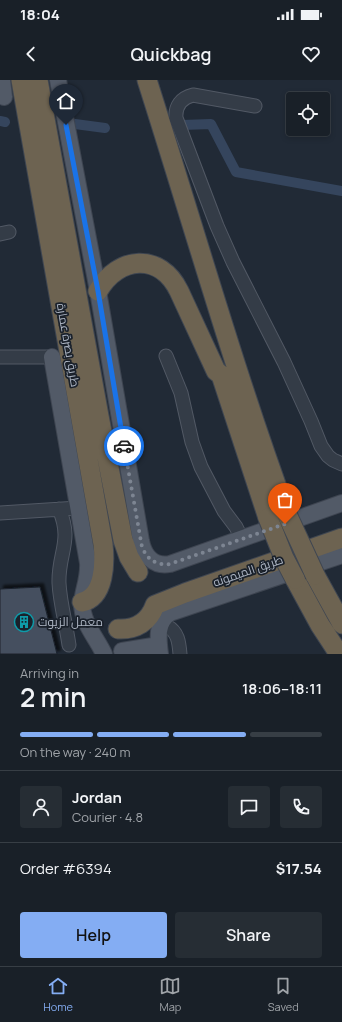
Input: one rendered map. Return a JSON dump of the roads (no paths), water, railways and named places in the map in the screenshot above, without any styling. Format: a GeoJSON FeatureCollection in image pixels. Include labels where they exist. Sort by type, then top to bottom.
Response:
{"type":"FeatureCollection","features":[{"type":"Feature","properties":{"kind":"highway","name":"طريق بصرة عمارة"},"geometry":{"type":"LineString","coordinates":[[21,80],[103,544],[104,562],[101,581],[93,597],[82,602]]}},
{"type":"Feature","properties":{"kind":"highway","name":"طريق بصرة عمارة"},"geometry":{"type":"LineString","coordinates":[[38,80],[122,532],[129,557],[138,572]]}},
{"type":"Feature","properties":{"kind":"highway"},"geometry":{"type":"LineString","coordinates":[[147,80],[270,468],[286,512],[315,574],[342,624]]}},
{"type":"Feature","properties":{"kind":"highway"},"geometry":{"type":"LineString","coordinates":[[98,291],[103,282],[112,273],[117,269],[130,264],[150,265],[162,270],[172,279],[179,290],[216,371],[221,375],[268,518],[284,558],[320,625],[339,654]]}},
{"type":"Feature","properties":{"kind":"highway","name":"طريق الميمونه"},"geometry":{"type":"LineString","coordinates":[[118,628],[126,629],[140,625],[147,620],[155,605],[342,538]]}},
{"type":"Feature","properties":{"kind":"main road"},"geometry":{"type":"LineString","coordinates":[[2,80],[2,98]]}},
{"type":"Feature","properties":{"kind":"main road"},"geometry":{"type":"LineString","coordinates":[[58,80],[98,291],[122,436],[144,553],[153,561],[164,565],[342,503]]}},
{"type":"Feature","properties":{"kind":"main road"},"geometry":{"type":"LineString","coordinates":[[52,357],[88,563],[88,577],[82,602],[83,610],[86,623],[104,654]]}},
{"type":"Feature","properties":{"kind":"main road"},"geometry":{"type":"LineString","coordinates":[[118,628],[122,652],[159,650],[160,626],[163,619],[170,613],[342,555]]}},
{"type":"Feature","properties":{"kind":"street"},"geometry":{"type":"LineString","coordinates":[[255,106],[193,95],[183,99],[179,103],[176,118],[217,226],[233,262],[287,368],[321,446],[328,456],[342,464]]}},
{"type":"Feature","properties":{"kind":"street"},"geometry":{"type":"LineString","coordinates":[[166,356],[181,393],[192,442],[200,467],[224,511],[236,527],[242,539]]}},
{"type":"Feature","properties":{"kind":"street"},"geometry":{"type":"LineString","coordinates":[[0,357],[52,357]]}},
{"type":"Feature","properties":{"kind":"street"},"geometry":{"type":"LineString","coordinates":[[0,513],[78,508]]}},
{"type":"Feature","properties":{"kind":"street"},"geometry":{"type":"LineString","coordinates":[[59,509],[63,517],[66,533],[60,572],[60,583],[70,645]]}},
{"type":"Feature","properties":{"kind":"street"},"geometry":{"type":"LineString","coordinates":[[160,626],[167,626],[176,634],[179,641],[180,654]]}},
{"type":"Feature","properties":{"kind":"waterway"},"geometry":{"type":"LineString","coordinates":[[0,121],[5,122]]}},
{"type":"Feature","properties":{"kind":"waterway"},"geometry":{"type":"LineString","coordinates":[[75,124],[105,128]]}},
{"type":"Feature","properties":{"kind":"waterway"},"geometry":{"type":"LineString","coordinates":[[182,125],[211,124],[236,172],[342,191]]}},
{"type":"Feature","properties":{"kind":"place","name":"معمل الزيوت"},"geometry":{"type":"Point","coordinates":[24,622]}}]}
